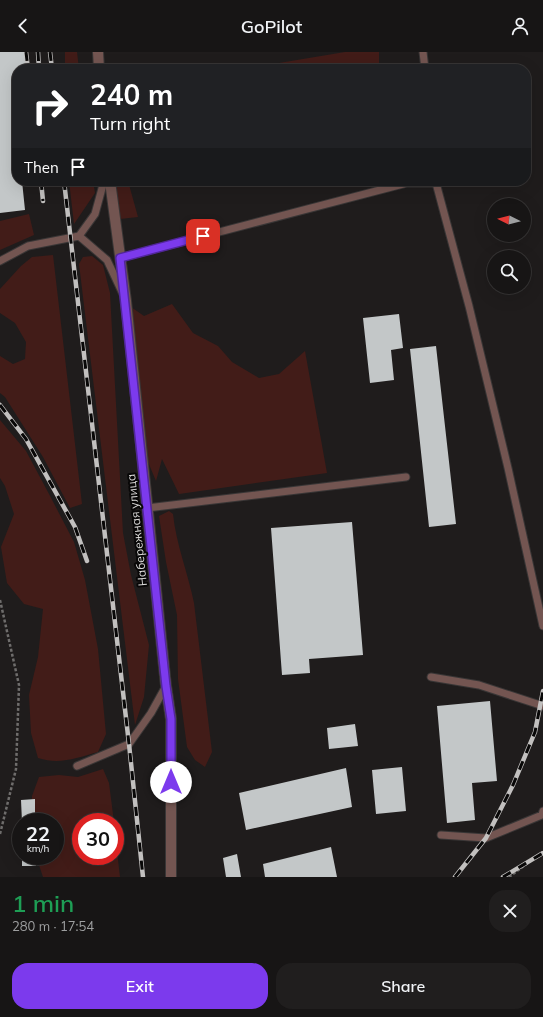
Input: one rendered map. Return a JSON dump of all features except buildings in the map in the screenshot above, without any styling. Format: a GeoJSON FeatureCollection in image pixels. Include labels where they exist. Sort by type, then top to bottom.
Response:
{"type":"FeatureCollection","features":[{"type":"Feature","properties":{"kind":"street"},"geometry":{"type":"LineString","coordinates":[[98,52],[99,64]]}},
{"type":"Feature","properties":{"kind":"street","name":"Набережная улица"},"geometry":{"type":"LineString","coordinates":[[111,186],[126,301],[166,686],[171,719],[171,877]]}},
{"type":"Feature","properties":{"kind":"lane"},"geometry":{"type":"LineString","coordinates":[[423,52],[424,64]]}},
{"type":"Feature","properties":{"kind":"lane"},"geometry":{"type":"LineString","coordinates":[[0,260],[28,246],[79,236],[95,214],[103,186]]}},
{"type":"Feature","properties":{"kind":"lane"},"geometry":{"type":"LineString","coordinates":[[120,258],[392,186]]}},
{"type":"Feature","properties":{"kind":"lane"},"geometry":{"type":"LineString","coordinates":[[437,186],[469,306],[504,452],[543,626]]}},
{"type":"Feature","properties":{"kind":"lane"},"geometry":{"type":"LineString","coordinates":[[79,236],[107,260],[126,301]]}},
{"type":"Feature","properties":{"kind":"lane"},"geometry":{"type":"LineString","coordinates":[[147,508],[406,477]]}},
{"type":"Feature","properties":{"kind":"lane"},"geometry":{"type":"LineString","coordinates":[[431,677],[479,686],[543,706]]}},
{"type":"Feature","properties":{"kind":"lane"},"geometry":{"type":"LineString","coordinates":[[77,766],[129,744],[152,713],[166,686]]}},
{"type":"Feature","properties":{"kind":"lane"},"geometry":{"type":"LineString","coordinates":[[442,835],[486,838],[543,814]]}},
{"type":"Feature","properties":{"kind":"path"},"geometry":{"type":"LineString","coordinates":[[0,600],[19,685],[16,769],[0,834]]}},
{"type":"Feature","properties":{"kind":"path"},"geometry":{"type":"LineString","coordinates":[[509,877],[532,860]]}},
{"type":"Feature","properties":{"kind":"shaded area"},"geometry":{"type":"Polygon","coordinates":[[[65,52],[77,52],[78,64],[65,64],[65,52]]]}},
{"type":"Feature","properties":{"kind":"shaded area"},"geometry":{"type":"Polygon","coordinates":[[[345,52],[379,52],[379,64],[273,64],[345,52]]]}},
{"type":"Feature","properties":{"kind":"shaded area"},"geometry":{"type":"Polygon","coordinates":[[[70,186],[94,186],[95,193],[74,224],[70,186]]]}},
{"type":"Feature","properties":{"kind":"shaded area"},"geometry":{"type":"Polygon","coordinates":[[[116,186],[129,186],[138,217],[120,219],[116,186]]]}},
{"type":"Feature","properties":{"kind":"shaded area"},"geometry":{"type":"Polygon","coordinates":[[[29,214],[34,235],[0,250],[0,221],[29,214]]]}},
{"type":"Feature","properties":{"kind":"shaded area"},"geometry":{"type":"Polygon","coordinates":[[[53,255],[82,504],[70,508],[43,457],[5,397],[0,393],[0,356],[13,364],[25,359],[26,342],[15,323],[0,313],[0,289],[21,266],[32,257],[53,255]]]}},
{"type":"Feature","properties":{"kind":"shaded area"},"geometry":{"type":"Polygon","coordinates":[[[92,256],[103,265],[110,293],[123,533],[131,575],[149,645],[144,697],[135,725],[79,264],[83,257],[92,256]]]}},
{"type":"Feature","properties":{"kind":"shaded area"},"geometry":{"type":"Polygon","coordinates":[[[172,304],[193,333],[218,346],[232,362],[259,378],[279,374],[305,351],[327,473],[179,494],[162,459],[156,481],[148,462],[131,307],[144,316],[172,304]]]}},
{"type":"Feature","properties":{"kind":"shaded area"},"geometry":{"type":"Polygon","coordinates":[[[0,420],[26,451],[49,494],[74,542],[85,580],[98,649],[106,734],[98,752],[68,760],[54,761],[38,758],[31,733],[29,695],[38,657],[43,609],[24,604],[7,583],[1,547],[14,514],[5,486],[0,478],[0,420]]]}},
{"type":"Feature","properties":{"kind":"shaded area"},"geometry":{"type":"Polygon","coordinates":[[[169,511],[173,514],[194,603],[212,752],[205,767],[195,760],[187,747],[178,679],[177,615],[166,562],[159,516],[169,511]]]}},
{"type":"Feature","properties":{"kind":"shaded area"},"geometry":{"type":"Polygon","coordinates":[[[103,769],[109,783],[113,813],[72,813],[72,865],[119,865],[120,877],[43,877],[39,865],[64,865],[64,813],[31,813],[32,796],[39,777],[59,775],[78,777],[103,769]]]}},
{"type":"Feature","properties":{"kind":"railway"},"geometry":{"type":"LineString","coordinates":[[26,52],[27,64]]}},
{"type":"Feature","properties":{"kind":"railway"},"geometry":{"type":"LineString","coordinates":[[38,52],[39,64]]}},
{"type":"Feature","properties":{"kind":"railway"},"geometry":{"type":"LineString","coordinates":[[50,52],[51,64]]}},
{"type":"Feature","properties":{"kind":"railway"},"geometry":{"type":"LineString","coordinates":[[42,186],[43,201]]}},
{"type":"Feature","properties":{"kind":"railway"},"geometry":{"type":"LineString","coordinates":[[65,186],[143,877]]}},
{"type":"Feature","properties":{"kind":"railway"},"geometry":{"type":"LineString","coordinates":[[0,405],[26,439],[75,527],[87,561]]}},
{"type":"Feature","properties":{"kind":"railway"},"geometry":{"type":"LineString","coordinates":[[455,877],[486,838],[513,785],[535,732],[543,691]]}},
{"type":"Feature","properties":{"kind":"railway"},"geometry":{"type":"LineString","coordinates":[[503,877],[543,853]]}},
{"type":"Feature","properties":{"kind":"route"},"geometry":{"type":"LineString","coordinates":[[171,782],[171,719],[166,686],[126,301],[120,258],[203,236]]}}]}
